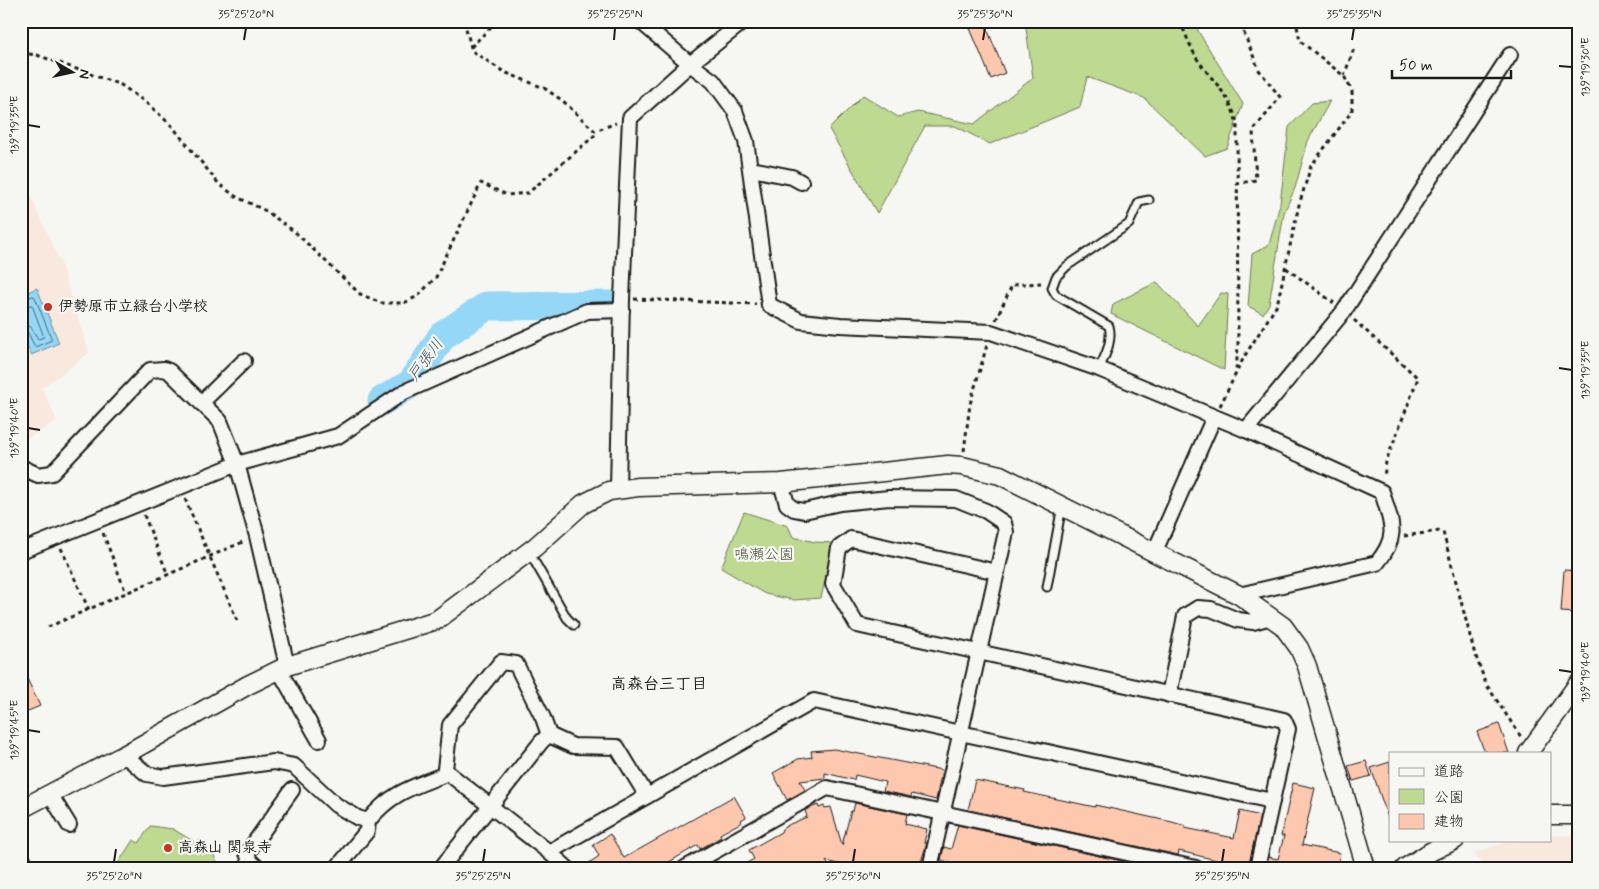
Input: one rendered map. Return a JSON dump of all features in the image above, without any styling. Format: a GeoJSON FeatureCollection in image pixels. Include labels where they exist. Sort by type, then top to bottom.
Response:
{"type":"FeatureCollection","features":[{"type":"Feature","properties":{"kind":"street"},"geometry":{"type":"LineString","coordinates":[[640,21],[713,81],[735,111],[746,141],[751,169],[769,305],[802,321],[840,326],[991,332],[1099,369],[1246,430],[1382,492],[1393,529],[1385,553],[1377,563],[1239,595]]}},
{"type":"Feature","properties":{"kind":"street"},"geometry":{"type":"LineString","coordinates":[[618,489],[622,304],[630,118],[690,64],[744,21]]}},
{"type":"Feature","properties":{"kind":"street"},"geometry":{"type":"LineString","coordinates":[[1246,430],[1344,311],[1510,55]]}},
{"type":"Feature","properties":{"kind":"street"},"geometry":{"type":"LineString","coordinates":[[751,169],[792,177],[802,182]]}},
{"type":"Feature","properties":{"kind":"street"},"geometry":{"type":"LineString","coordinates":[[21,551],[237,464],[338,436],[404,392],[587,311],[622,304]]}},
{"type":"Feature","properties":{"kind":"street"},"geometry":{"type":"LineString","coordinates":[[201,403],[244,361]]}},
{"type":"Feature","properties":{"kind":"street"},"geometry":{"type":"LineString","coordinates":[[21,467],[38,475],[52,473],[150,370],[164,369],[169,371],[220,421],[237,464],[257,536],[283,668],[319,740]]}},
{"type":"Feature","properties":{"kind":"street"},"geometry":{"type":"LineString","coordinates":[[1155,552],[1214,417]]}},
{"type":"Feature","properties":{"kind":"street"},"geometry":{"type":"LineString","coordinates":[[21,809],[283,668],[437,620],[529,552],[583,504],[600,495],[618,489],[638,487],[781,483],[948,465],[962,466],[1000,475],[1239,595],[1283,626],[1298,648],[1307,666],[1366,868]]}},
{"type":"Feature","properties":{"kind":"street"},"geometry":{"type":"LineString","coordinates":[[781,483],[787,504],[794,509],[804,511],[840,503],[889,498],[956,499],[986,511],[1004,523],[1006,532],[930,868]]}},
{"type":"Feature","properties":{"kind":"street"},"geometry":{"type":"LineString","coordinates":[[997,572],[851,539],[840,548],[834,584],[857,625],[1284,720],[1288,729],[1257,868]]}},
{"type":"Feature","properties":{"kind":"street"},"geometry":{"type":"LineString","coordinates":[[1169,695],[1185,616],[1198,608],[1211,609],[1238,620],[1253,622],[1271,617]]}},
{"type":"Feature","properties":{"kind":"street"},"geometry":{"type":"LineString","coordinates":[[567,868],[549,859],[445,769],[450,725],[501,662],[516,664],[543,718],[549,735],[573,746],[617,747],[647,796]]}},
{"type":"Feature","properties":{"kind":"street"},"geometry":{"type":"LineString","coordinates":[[1529,752],[1578,684]]}},
{"type":"Feature","properties":{"kind":"street"},"geometry":{"type":"LineString","coordinates":[[549,859],[647,796],[814,701],[1272,801]]}},
{"type":"Feature","properties":{"kind":"street"},"geometry":{"type":"LineString","coordinates":[[441,868],[542,741],[549,735]]}},
{"type":"Feature","properties":{"kind":"street"},"geometry":{"type":"LineString","coordinates":[[124,755],[147,774],[163,777],[274,762],[294,766],[336,805],[368,822]]}},
{"type":"Feature","properties":{"kind":"street"},"geometry":{"type":"LineString","coordinates":[[336,868],[367,831],[368,822],[380,807],[399,793],[448,773]]}},
{"type":"Feature","properties":{"kind":"street"},"geometry":{"type":"LineString","coordinates":[[685,868],[827,788],[1196,868]]}},
{"type":"Feature","properties":{"kind":"street"},"geometry":{"type":"LineString","coordinates":[[258,868],[250,861],[247,853],[292,790]]}},
{"type":"Feature","properties":{"kind":"street"},"geometry":{"type":"LineString","coordinates":[[50,794],[69,825]]}},
{"type":"Feature","properties":{"kind":"street"},"geometry":{"type":"LineString","coordinates":[[1552,815],[1578,815]]}},
{"type":"Feature","properties":{"kind":"street"},"geometry":{"type":"LineString","coordinates":[[1405,868],[1451,842]]}},
{"type":"Feature","properties":{"kind":"lane"},"geometry":{"type":"LineString","coordinates":[[1099,369],[1107,352],[1110,332],[1108,326],[1056,295],[1052,288],[1056,277],[1067,266],[1130,224],[1139,202],[1149,200]]}},
{"type":"Feature","properties":{"kind":"lane"},"geometry":{"type":"LineString","coordinates":[[1047,587],[1062,505]]}},
{"type":"Feature","properties":{"kind":"lane"},"geometry":{"type":"LineString","coordinates":[[529,552],[567,618],[574,625]]}},
{"type":"Feature","properties":{"kind":"lane"},"geometry":{"type":"LineString","coordinates":[[21,854],[35,868]]}},
{"type":"Feature","properties":{"kind":"path"},"geometry":{"type":"LineString","coordinates":[[464,21],[472,51],[504,72],[544,88],[563,101],[595,131]]}},
{"type":"Feature","properties":{"kind":"path"},"geometry":{"type":"LineString","coordinates":[[471,47],[497,21]]}},
{"type":"Feature","properties":{"kind":"path"},"geometry":{"type":"LineString","coordinates":[[1180,21],[1196,57],[1235,112],[1237,126],[1238,347],[1236,373]]}},
{"type":"Feature","properties":{"kind":"path"},"geometry":{"type":"LineString","coordinates":[[1236,184],[1256,180],[1254,131],[1280,97],[1259,70],[1239,21]]}},
{"type":"Feature","properties":{"kind":"path"},"geometry":{"type":"LineString","coordinates":[[1214,417],[1236,373],[1277,304],[1299,205],[1311,166],[1352,111],[1352,91],[1344,76],[1300,41],[1296,21]]}},
{"type":"Feature","properties":{"kind":"path"},"geometry":{"type":"LineString","coordinates":[[1344,76],[1354,48]]}},
{"type":"Feature","properties":{"kind":"path"},"geometry":{"type":"LineString","coordinates":[[21,53],[36,55],[121,85],[148,104],[172,126],[219,184],[235,196],[266,211],[295,232],[360,294],[380,303],[404,303],[418,296],[436,277],[481,183],[507,195],[528,193],[594,136],[595,131]]}},
{"type":"Feature","properties":{"kind":"path"},"geometry":{"type":"LineString","coordinates":[[595,131],[630,118]]}},
{"type":"Feature","properties":{"kind":"path"},"geometry":{"type":"LineString","coordinates":[[1286,268],[1344,311],[1418,378],[1386,462],[1382,492]]}},
{"type":"Feature","properties":{"kind":"path"},"geometry":{"type":"LineString","coordinates":[[622,304],[769,305]]}},
{"type":"Feature","properties":{"kind":"path"},"geometry":{"type":"LineString","coordinates":[[180,487],[237,620]]}},
{"type":"Feature","properties":{"kind":"path"},"geometry":{"type":"LineString","coordinates":[[139,504],[168,575]]}},
{"type":"Feature","properties":{"kind":"path"},"geometry":{"type":"LineString","coordinates":[[98,521],[126,593]]}},
{"type":"Feature","properties":{"kind":"path"},"geometry":{"type":"LineString","coordinates":[[1391,539],[1439,530],[1443,532],[1474,652],[1486,684],[1529,752]]}},
{"type":"Feature","properties":{"kind":"path"},"geometry":{"type":"LineString","coordinates":[[48,627],[257,536]]}},
{"type":"Feature","properties":{"kind":"path"},"geometry":{"type":"LineString","coordinates":[[56,537],[89,610]]}},
{"type":"Feature","properties":{"kind":"shaded area","name":"伊勢原市立緑台小学校"},"geometry":{"type":"Polygon","coordinates":[[[21,174],[60,262],[89,353],[42,388],[57,421],[21,442],[21,174]]]}},
{"type":"Feature","properties":{"kind":"shaded area"},"geometry":{"type":"Polygon","coordinates":[[[1578,835],[1578,868],[1489,868],[1473,853],[1510,842],[1552,842],[1552,836],[1578,835]]]}},
{"type":"Feature","properties":{"kind":"green space"},"geometry":{"type":"Polygon","coordinates":[[[1025,21],[1197,21],[1198,31],[1243,104],[1227,148],[1205,156],[1144,98],[1087,77],[1080,107],[990,144],[955,126],[925,126],[877,213],[829,129],[863,95],[898,117],[918,112],[974,124],[1033,78],[1025,21]]]}},
{"type":"Feature","properties":{"kind":"green space"},"geometry":{"type":"Polygon","coordinates":[[[1330,101],[1308,141],[1295,188],[1284,213],[1269,304],[1263,314],[1248,306],[1252,254],[1269,245],[1280,204],[1289,127],[1312,103],[1330,101]]]}},
{"type":"Feature","properties":{"kind":"green space"},"geometry":{"type":"Polygon","coordinates":[[[1157,282],[1198,326],[1221,293],[1228,294],[1224,370],[1111,314],[1113,304],[1157,282]]]}},
{"type":"Feature","properties":{"kind":"green space","name":"鳴瀬公園"},"geometry":{"type":"Polygon","coordinates":[[[744,512],[788,526],[793,537],[815,542],[834,543],[821,598],[794,600],[765,594],[721,568],[744,512]]]}},
{"type":"Feature","properties":{"kind":"green space","name":"高森山 関泉寺"},"geometry":{"type":"Polygon","coordinates":[[[150,826],[173,829],[196,843],[200,839],[212,851],[219,868],[115,868],[133,840],[139,843],[150,826]]]}},
{"type":"Feature","properties":{"kind":"water"},"geometry":{"type":"Polygon","coordinates":[[[37,288],[59,343],[31,355],[21,330],[21,295],[37,288]]]}},
{"type":"Feature","properties":{"kind":"building"},"geometry":{"type":"Polygon","coordinates":[[[967,21],[984,21],[1005,73],[991,79],[967,21]]]}},
{"type":"Feature","properties":{"kind":"building"},"geometry":{"type":"Polygon","coordinates":[[[1564,570],[1578,571],[1578,613],[1561,612],[1564,570]]]}},
{"type":"Feature","properties":{"kind":"building"},"geometry":{"type":"Polygon","coordinates":[[[21,666],[40,706],[21,714],[21,666]]]}},
{"type":"Feature","properties":{"kind":"building"},"geometry":{"type":"Polygon","coordinates":[[[1499,724],[1509,752],[1485,752],[1477,732],[1499,724]]]}},
{"type":"Feature","properties":{"kind":"building"},"geometry":{"type":"Polygon","coordinates":[[[834,749],[942,770],[936,800],[912,794],[911,797],[883,791],[885,782],[855,775],[854,780],[825,773],[825,778],[800,781],[805,790],[787,800],[773,773],[798,759],[812,757],[811,751],[834,749]]]}},
{"type":"Feature","properties":{"kind":"building"},"geometry":{"type":"Polygon","coordinates":[[[1366,761],[1371,776],[1353,781],[1348,766],[1366,761]]]}},
{"type":"Feature","properties":{"kind":"building"},"geometry":{"type":"Polygon","coordinates":[[[1389,762],[1388,818],[1371,768],[1389,762]]]}},
{"type":"Feature","properties":{"kind":"building"},"geometry":{"type":"Polygon","coordinates":[[[975,780],[1025,790],[1024,792],[1172,822],[1186,826],[1185,828],[1234,838],[1240,811],[1260,816],[1248,868],[1228,868],[1229,863],[1179,851],[1178,855],[968,810],[975,780]]]}},
{"type":"Feature","properties":{"kind":"building"},"geometry":{"type":"Polygon","coordinates":[[[1293,783],[1315,788],[1302,845],[1340,853],[1337,868],[1266,868],[1268,857],[1278,859],[1284,836],[1281,836],[1293,783]]]}},
{"type":"Feature","properties":{"kind":"building"},"geometry":{"type":"Polygon","coordinates":[[[734,796],[746,817],[741,820],[742,822],[720,834],[721,837],[700,849],[698,845],[659,868],[582,868],[599,856],[593,845],[610,834],[624,858],[734,796]]]}},
{"type":"Feature","properties":{"kind":"building"},"geometry":{"type":"Polygon","coordinates":[[[855,803],[907,814],[905,824],[927,829],[924,843],[927,843],[919,868],[875,868],[855,863],[854,868],[826,861],[830,868],[738,868],[754,859],[749,850],[781,832],[782,829],[790,824],[807,817],[805,810],[818,805],[819,808],[824,806],[825,808],[831,807],[842,845],[855,803]]]}},
{"type":"Feature","properties":{"kind":"building"},"geometry":{"type":"Polygon","coordinates":[[[958,825],[1154,868],[950,868],[951,863],[941,860],[944,847],[951,849],[958,825]]]}},
{"type":"Feature","properties":{"kind":"waterway","name":"戸張川"},"geometry":{"type":"LineString","coordinates":[[382,401],[412,383],[442,336],[487,306],[613,305]]}},
{"type":"Feature","properties":{"kind":"place","name":"伊勢原市立緑台小学校"},"geometry":{"type":"Point","coordinates":[48,307]}},
{"type":"Feature","properties":{"kind":"place","name":"高森山 関泉寺"},"geometry":{"type":"Point","coordinates":[168,848]}},
{"type":"Feature","properties":{"kind":"district","name":"高森台三丁目"},"geometry":{"type":"Point","coordinates":[659,684]}}]}
